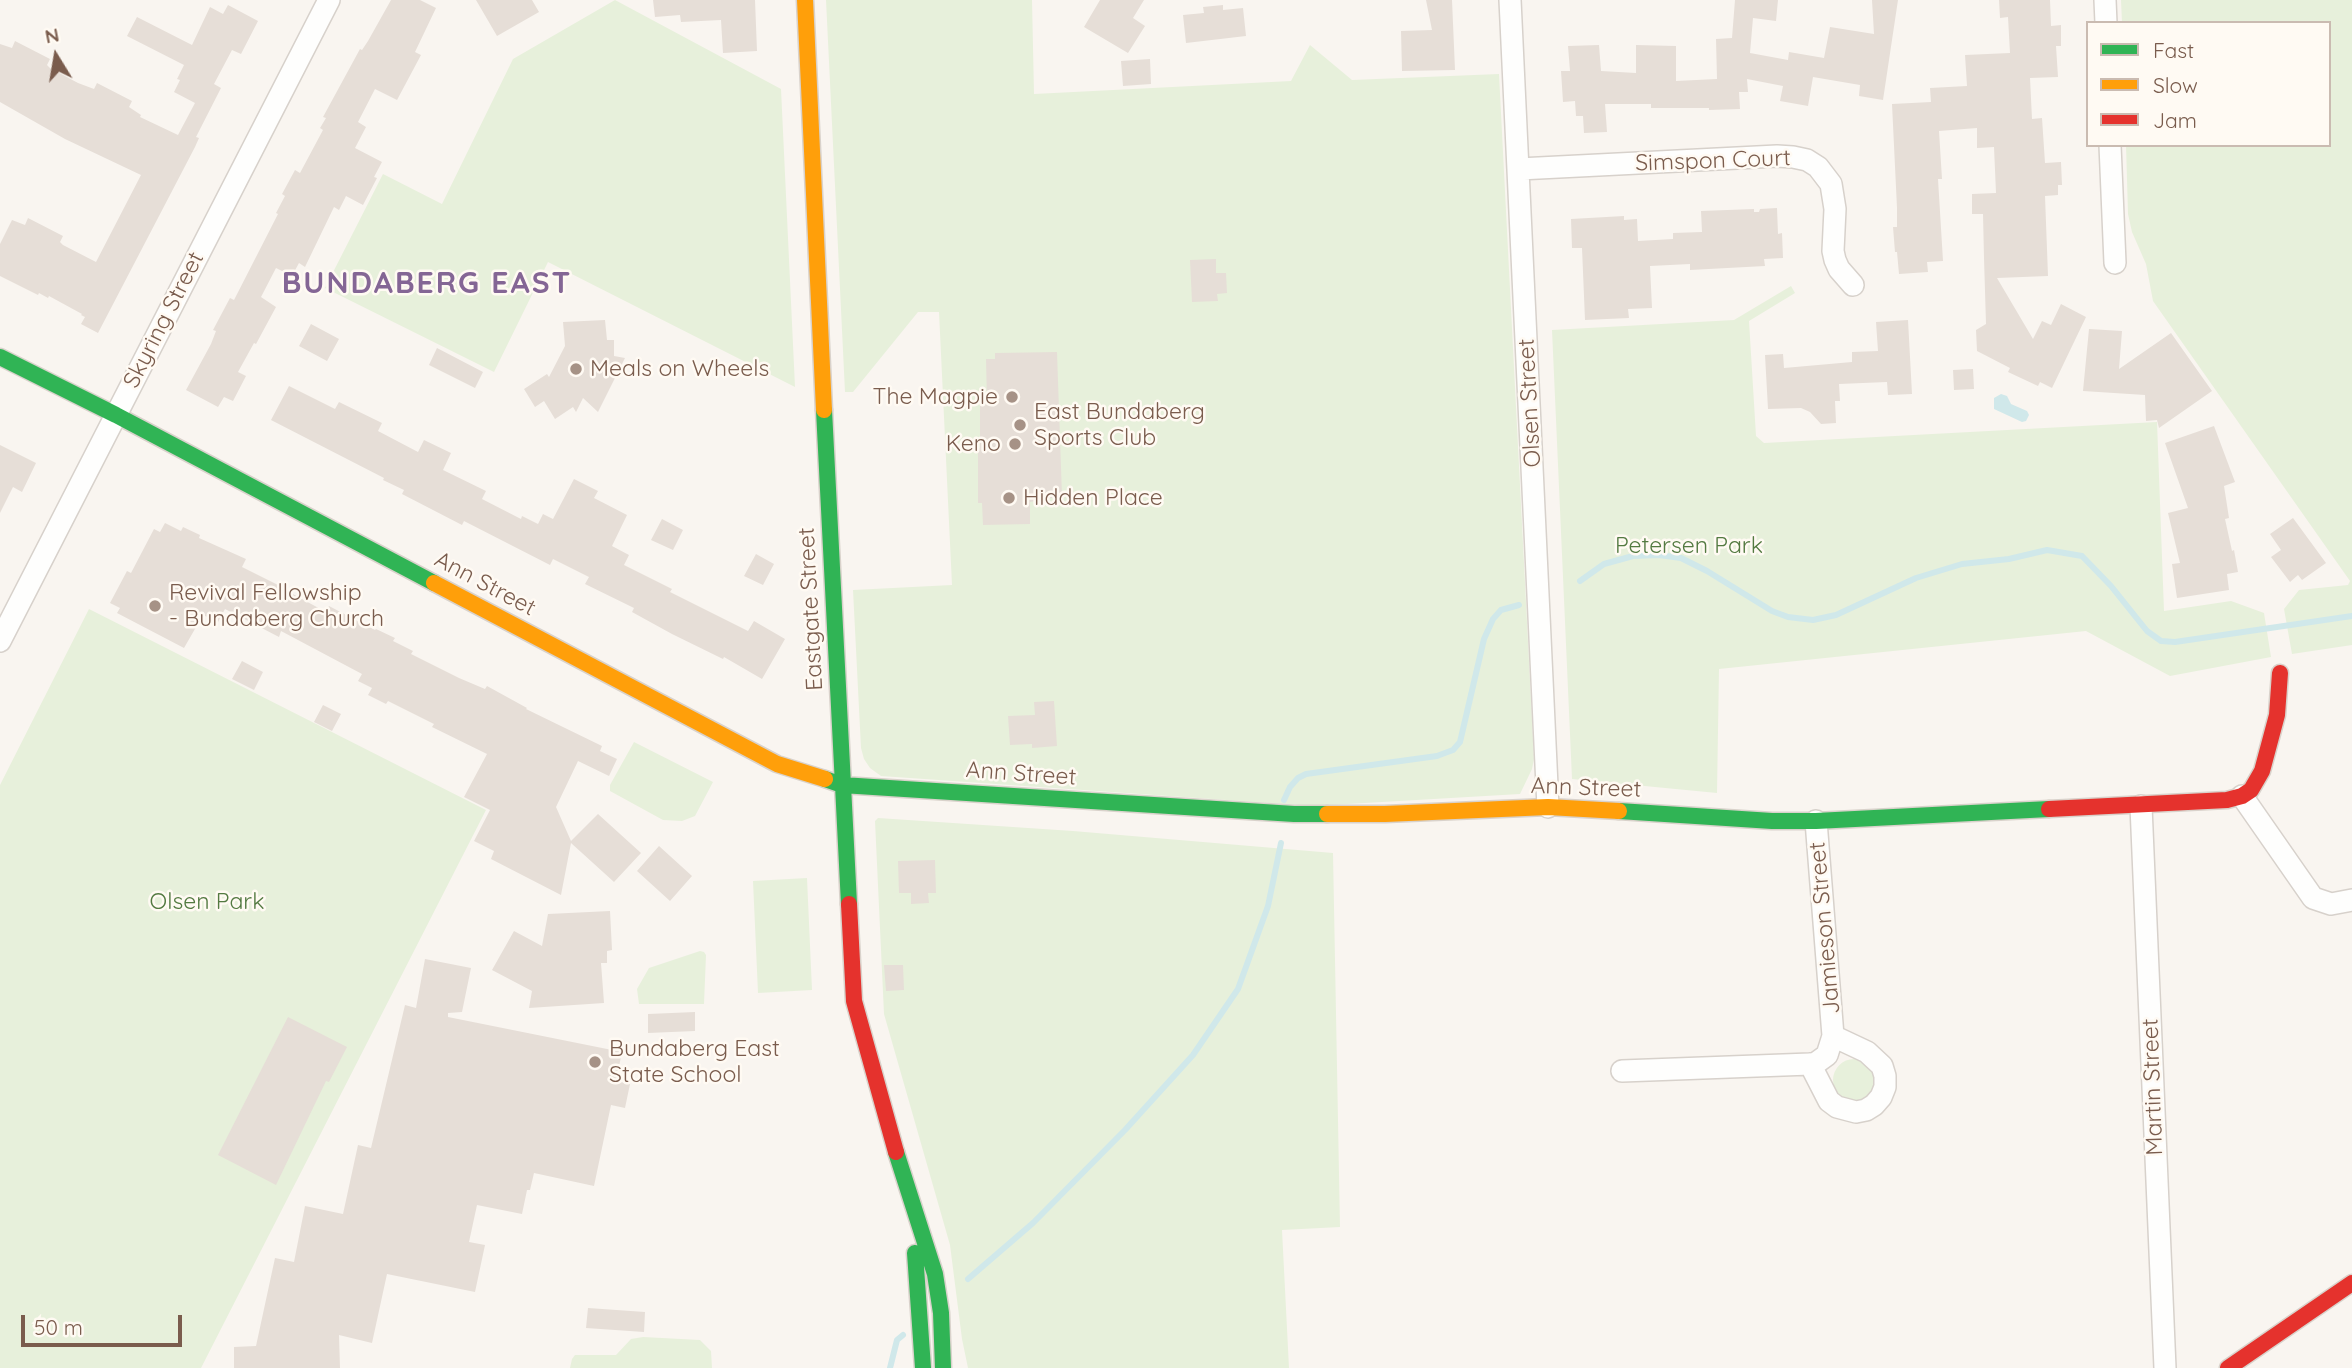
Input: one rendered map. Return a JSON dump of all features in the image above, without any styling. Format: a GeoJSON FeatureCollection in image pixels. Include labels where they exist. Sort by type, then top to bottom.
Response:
{"type":"FeatureCollection","features":[{"type":"Feature","properties":{"kind":"street","name":"Skyring Street"},"geometry":{"type":"LineString","coordinates":[[0,641],[329,0]]}},
{"type":"Feature","properties":{"kind":"street","name":"Eastgate Street"},"geometry":{"type":"LineString","coordinates":[[805,0],[854,1001],[877,1088],[939,1293],[943,1368]]}},
{"type":"Feature","properties":{"kind":"street","name":"Olsen Street"},"geometry":{"type":"LineString","coordinates":[[1510,0],[1548,807]]}},
{"type":"Feature","properties":{"kind":"street"},"geometry":{"type":"LineString","coordinates":[[2105,0],[2106,21]]}},
{"type":"Feature","properties":{"kind":"street"},"geometry":{"type":"LineString","coordinates":[[2110,147],[2115,262]]}},
{"type":"Feature","properties":{"kind":"street","name":"Simspon Court"},"geometry":{"type":"LineString","coordinates":[[1519,169],[1777,156],[1807,160],[1818,167],[1831,184],[1835,209],[1833,251],[1839,269],[1853,285]]}},
{"type":"Feature","properties":{"kind":"street","name":"Ann Street"},"geometry":{"type":"LineString","coordinates":[[0,357],[116,415],[777,764],[842,785],[1294,814],[1385,814],[1548,807],[1816,821],[2141,806],[2227,800],[2242,796]]}},
{"type":"Feature","properties":{"kind":"street"},"geometry":{"type":"LineString","coordinates":[[2280,673],[2277,715],[2262,771],[2251,790],[2242,796],[2313,898],[2331,904],[2352,900]]}},
{"type":"Feature","properties":{"kind":"street","name":"Martin Street"},"geometry":{"type":"LineString","coordinates":[[2141,806],[2165,1368]]}},
{"type":"Feature","properties":{"kind":"street","name":"Jamieson Street"},"geometry":{"type":"LineString","coordinates":[[1816,821],[1833,1036],[1827,1055],[1810,1064],[1829,1101],[1837,1107],[1856,1112],[1866,1110],[1881,1097],[1885,1087],[1882,1066],[1867,1052],[1833,1036]]}},
{"type":"Feature","properties":{"kind":"street"},"geometry":{"type":"LineString","coordinates":[[1622,1071],[1810,1064]]}},
{"type":"Feature","properties":{"kind":"street","name":"Eastgate Street"},"geometry":{"type":"LineString","coordinates":[[913,1209],[923,1368]]}},
{"type":"Feature","properties":{"kind":"street"},"geometry":{"type":"LineString","coordinates":[[2228,1368],[2352,1283]]}},
{"type":"Feature","properties":{"kind":"green space"},"geometry":{"type":"Polygon","coordinates":[[[615,0],[781,89],[795,387],[548,262],[494,372],[325,288],[383,174],[442,204],[513,59],[615,0]]]}},
{"type":"Feature","properties":{"kind":"green space"},"geometry":{"type":"Polygon","coordinates":[[[826,0],[1032,0],[1034,94],[1291,81],[1310,45],[1352,80],[1499,74],[1534,759],[1520,794],[1313,806],[881,776],[870,768],[861,748],[853,590],[952,585],[939,312],[918,312],[853,392],[845,392],[826,0]]]}},
{"type":"Feature","properties":{"kind":"green space"},"geometry":{"type":"Polygon","coordinates":[[[2121,0],[2352,0],[2352,645],[2292,654],[2284,609],[2299,590],[2348,585],[2350,581],[2153,301],[2146,264],[2132,232],[2128,214],[2126,147],[2331,147],[2331,21],[2122,21],[2121,0]]]}},
{"type":"Feature","properties":{"kind":"green space","name":"Petersen Park"},"geometry":{"type":"Polygon","coordinates":[[[1791,286],[1795,293],[1749,321],[1756,436],[1764,443],[2157,422],[2164,611],[2231,601],[2264,613],[2271,657],[2170,676],[2086,631],[1719,669],[1717,793],[1572,779],[1552,330],[1734,320],[1791,286]]]}},
{"type":"Feature","properties":{"kind":"green space","name":"Olsen Park"},"geometry":{"type":"Polygon","coordinates":[[[89,609],[486,810],[201,1368],[0,1368],[0,785],[89,609]]]}},
{"type":"Feature","properties":{"kind":"green space"},"geometry":{"type":"Polygon","coordinates":[[[634,742],[713,782],[695,816],[682,821],[663,820],[610,791],[610,785],[634,742]]]}},
{"type":"Feature","properties":{"kind":"green space"},"geometry":{"type":"Polygon","coordinates":[[[878,818],[1333,853],[1340,1227],[1282,1230],[1289,1368],[968,1368],[950,1245],[884,1014],[875,821],[878,818]]]}},
{"type":"Feature","properties":{"kind":"green space"},"geometry":{"type":"Polygon","coordinates":[[[807,878],[812,990],[758,993],[753,881],[807,878]]]}},
{"type":"Feature","properties":{"kind":"green space"},"geometry":{"type":"Polygon","coordinates":[[[700,951],[706,955],[704,1004],[639,1004],[637,989],[649,968],[700,951]]]}},
{"type":"Feature","properties":{"kind":"green space"},"geometry":{"type":"Polygon","coordinates":[[[1854,1059],[1869,1065],[1875,1080],[1869,1095],[1854,1101],[1839,1095],[1833,1080],[1839,1065],[1854,1059]]]}},
{"type":"Feature","properties":{"kind":"green space"},"geometry":{"type":"Polygon","coordinates":[[[643,1337],[700,1340],[711,1351],[712,1368],[570,1368],[575,1355],[616,1355],[631,1339],[643,1337]]]}},
{"type":"Feature","properties":{"kind":"water"},"geometry":{"type":"Polygon","coordinates":[[[2001,394],[2007,396],[2011,404],[2027,411],[2029,415],[2026,421],[2022,422],[1994,409],[1994,398],[2001,394]]]}},
{"type":"Feature","properties":{"kind":"building"},"geometry":{"type":"Polygon","coordinates":[[[391,0],[420,0],[436,8],[415,52],[421,55],[397,100],[375,89],[358,122],[366,127],[355,148],[382,162],[374,177],[377,178],[363,205],[346,196],[339,210],[334,207],[305,267],[299,263],[292,276],[276,268],[261,297],[276,307],[238,372],[246,376],[233,401],[224,397],[218,407],[186,390],[211,344],[216,331],[213,330],[230,298],[234,300],[278,214],[276,213],[285,196],[282,194],[295,170],[300,173],[323,130],[320,128],[326,118],[323,117],[360,49],[362,50],[368,41],[391,0]]]}},
{"type":"Feature","properties":{"kind":"building"},"geometry":{"type":"Polygon","coordinates":[[[476,0],[532,0],[539,12],[497,36],[476,0]]]}},
{"type":"Feature","properties":{"kind":"building"},"geometry":{"type":"Polygon","coordinates":[[[653,0],[755,0],[757,51],[723,53],[721,20],[681,22],[680,15],[655,17],[653,0]]]}},
{"type":"Feature","properties":{"kind":"building"},"geometry":{"type":"Polygon","coordinates":[[[1100,0],[1144,0],[1133,18],[1145,26],[1128,53],[1084,27],[1100,0]]]}},
{"type":"Feature","properties":{"kind":"building"},"geometry":{"type":"Polygon","coordinates":[[[1426,0],[1452,0],[1455,70],[1402,71],[1401,31],[1432,30],[1426,0]]]}},
{"type":"Feature","properties":{"kind":"building"},"geometry":{"type":"Polygon","coordinates":[[[1735,0],[1778,0],[1776,21],[1753,18],[1750,53],[1788,60],[1789,52],[1824,58],[1830,27],[1874,34],[1872,0],[1898,0],[1883,100],[1859,96],[1860,85],[1813,77],[1808,106],[1780,101],[1783,86],[1747,79],[1748,92],[1739,92],[1740,109],[1651,108],[1651,104],[1605,104],[1607,132],[1584,133],[1583,116],[1576,116],[1575,101],[1563,102],[1561,71],[1570,71],[1568,46],[1599,45],[1601,71],[1636,73],[1636,45],[1676,46],[1676,81],[1717,79],[1716,39],[1732,38],[1735,0]]]}},
{"type":"Feature","properties":{"kind":"building"},"geometry":{"type":"Polygon","coordinates":[[[1999,0],[2050,0],[2051,26],[2061,25],[2061,46],[2056,46],[2058,77],[2030,78],[2032,119],[2042,118],[2045,163],[2061,162],[2062,185],[2058,185],[2058,195],[2045,196],[2048,276],[1997,278],[2033,339],[2042,321],[2051,325],[2061,304],[2086,317],[2052,388],[2040,382],[2038,386],[2008,372],[2010,368],[1977,351],[1976,330],[1986,324],[1983,214],[1972,214],[1972,194],[1996,193],[1994,147],[1977,148],[1977,128],[1939,131],[1942,179],[1938,179],[1943,261],[1927,262],[1928,272],[1899,274],[1895,252],[1893,227],[1897,227],[1897,208],[1892,104],[1931,102],[1930,88],[1967,86],[1965,55],[2010,53],[2008,17],[2000,18],[1999,0]]]}},
{"type":"Feature","properties":{"kind":"building"},"geometry":{"type":"Polygon","coordinates":[[[228,5],[258,21],[241,54],[232,50],[214,84],[221,88],[196,137],[199,138],[195,147],[98,333],[81,324],[85,317],[82,314],[49,296],[38,295],[0,276],[0,244],[12,220],[25,225],[28,218],[63,236],[60,242],[63,245],[96,262],[141,175],[65,139],[0,102],[0,44],[12,48],[15,41],[50,59],[47,65],[50,68],[78,83],[94,89],[97,83],[132,101],[129,107],[141,115],[140,117],[178,135],[195,103],[174,92],[184,65],[127,36],[137,17],[192,45],[210,7],[223,14],[228,5]]]}},
{"type":"Feature","properties":{"kind":"building"},"geometry":{"type":"Polygon","coordinates":[[[1223,5],[1223,10],[1243,8],[1246,36],[1186,43],[1183,15],[1204,13],[1203,7],[1223,5]]]}},
{"type":"Feature","properties":{"kind":"building"},"geometry":{"type":"Polygon","coordinates":[[[1150,59],[1151,84],[1123,86],[1121,61],[1150,59]]]}},
{"type":"Feature","properties":{"kind":"building"},"geometry":{"type":"Polygon","coordinates":[[[1777,208],[1778,234],[1782,233],[1783,258],[1764,259],[1765,266],[1690,270],[1690,264],[1650,266],[1652,308],[1628,309],[1629,318],[1585,320],[1582,248],[1572,248],[1571,219],[1624,216],[1624,220],[1637,219],[1638,241],[1673,239],[1673,233],[1702,232],[1701,211],[1754,209],[1754,212],[1759,212],[1760,209],[1777,208]]]}},
{"type":"Feature","properties":{"kind":"building"},"geometry":{"type":"Polygon","coordinates":[[[1216,259],[1216,273],[1226,273],[1227,293],[1217,294],[1218,301],[1192,302],[1190,260],[1216,259]]]}},
{"type":"Feature","properties":{"kind":"building","name":"Meals on Wheels"},"geometry":{"type":"Polygon","coordinates":[[[605,320],[607,340],[614,340],[614,356],[625,358],[598,412],[583,398],[576,412],[573,407],[555,419],[544,401],[535,407],[524,389],[547,374],[549,377],[565,346],[563,322],[605,320]]]}},
{"type":"Feature","properties":{"kind":"building"},"geometry":{"type":"Polygon","coordinates":[[[1908,320],[1912,394],[1888,395],[1887,382],[1839,384],[1840,401],[1835,401],[1836,423],[1821,424],[1810,412],[1801,408],[1768,409],[1765,355],[1783,354],[1784,368],[1852,362],[1852,352],[1878,351],[1876,322],[1908,320]]]}},
{"type":"Feature","properties":{"kind":"building"},"geometry":{"type":"Polygon","coordinates":[[[311,324],[339,339],[327,361],[299,346],[311,324]]]}},
{"type":"Feature","properties":{"kind":"building"},"geometry":{"type":"Polygon","coordinates":[[[2089,329],[2122,331],[2119,369],[2171,333],[2212,391],[2159,428],[2157,420],[2146,421],[2145,395],[2083,391],[2089,329]]]}},
{"type":"Feature","properties":{"kind":"building"},"geometry":{"type":"Polygon","coordinates":[[[437,348],[483,372],[475,388],[429,365],[437,348]]]}},
{"type":"Feature","properties":{"kind":"building","name":"East Bundaberg Sports Club"},"geometry":{"type":"Polygon","coordinates":[[[1057,352],[1062,496],[1030,502],[1030,524],[983,525],[982,503],[978,503],[978,447],[980,448],[980,403],[987,403],[986,359],[995,359],[995,353],[1057,352]]]}},
{"type":"Feature","properties":{"kind":"building"},"geometry":{"type":"Polygon","coordinates":[[[1973,369],[1974,389],[1954,390],[1953,370],[1973,369]]]}},
{"type":"Feature","properties":{"kind":"building"},"geometry":{"type":"Polygon","coordinates":[[[289,386],[335,409],[339,402],[382,423],[378,431],[418,452],[424,440],[451,453],[443,470],[486,491],[482,499],[521,519],[522,516],[538,524],[543,514],[553,519],[574,479],[598,491],[594,498],[627,515],[612,546],[629,555],[624,565],[672,589],[670,592],[748,631],[754,621],[785,639],[762,679],[724,657],[723,659],[672,634],[632,612],[634,608],[585,584],[589,577],[553,559],[550,565],[464,521],[462,525],[402,494],[404,490],[383,480],[384,478],[271,420],[289,386]]]}},
{"type":"Feature","properties":{"kind":"building"},"geometry":{"type":"Polygon","coordinates":[[[2214,426],[2235,482],[2224,486],[2229,518],[2225,519],[2238,572],[2227,574],[2229,590],[2177,598],[2172,564],[2180,563],[2168,513],[2188,508],[2165,443],[2214,426]]]}},
{"type":"Feature","properties":{"kind":"building"},"geometry":{"type":"Polygon","coordinates":[[[0,445],[36,463],[22,492],[13,487],[0,513],[0,445]]]}},
{"type":"Feature","properties":{"kind":"building"},"geometry":{"type":"Polygon","coordinates":[[[2293,518],[2326,563],[2302,580],[2298,575],[2290,582],[2271,557],[2281,550],[2270,534],[2293,518]]]}},
{"type":"Feature","properties":{"kind":"building"},"geometry":{"type":"Polygon","coordinates":[[[662,519],[683,530],[673,550],[651,540],[662,519]]]}},
{"type":"Feature","properties":{"kind":"building"},"geometry":{"type":"Polygon","coordinates":[[[165,523],[181,531],[183,527],[200,535],[199,538],[246,559],[242,567],[326,612],[329,606],[395,638],[393,641],[413,651],[411,654],[485,689],[487,686],[526,709],[602,746],[600,751],[617,759],[609,776],[578,761],[556,807],[571,841],[598,814],[641,853],[614,882],[571,843],[561,895],[491,859],[494,851],[474,841],[490,810],[464,797],[487,754],[432,727],[434,724],[388,701],[386,704],[368,695],[372,688],[358,681],[362,674],[281,631],[279,637],[225,609],[218,622],[203,615],[184,648],[117,613],[120,608],[110,603],[127,571],[131,573],[154,529],[160,532],[165,523]]]}},
{"type":"Feature","properties":{"kind":"building"},"geometry":{"type":"Polygon","coordinates":[[[756,554],[774,564],[763,585],[744,576],[756,554]]]}},
{"type":"Feature","properties":{"kind":"building"},"geometry":{"type":"Polygon","coordinates":[[[242,661],[263,672],[254,690],[232,679],[242,661]]]}},
{"type":"Feature","properties":{"kind":"building"},"geometry":{"type":"Polygon","coordinates":[[[1054,701],[1057,746],[1032,748],[1032,744],[1010,745],[1008,716],[1035,715],[1034,702],[1054,701]]]}},
{"type":"Feature","properties":{"kind":"building"},"geometry":{"type":"Polygon","coordinates":[[[323,705],[341,714],[332,731],[314,722],[323,705]]]}},
{"type":"Feature","properties":{"kind":"building"},"geometry":{"type":"Polygon","coordinates":[[[659,846],[692,876],[670,901],[637,871],[659,846]]]}},
{"type":"Feature","properties":{"kind":"building"},"geometry":{"type":"Polygon","coordinates":[[[935,860],[936,893],[928,893],[929,903],[911,904],[911,893],[899,893],[898,861],[935,860]]]}},
{"type":"Feature","properties":{"kind":"building"},"geometry":{"type":"Polygon","coordinates":[[[610,911],[612,950],[607,951],[607,963],[601,963],[604,1003],[529,1008],[532,991],[492,970],[514,931],[542,946],[548,914],[610,911]]]}},
{"type":"Feature","properties":{"kind":"building"},"geometry":{"type":"Polygon","coordinates":[[[425,959],[471,968],[462,1012],[448,1013],[448,1017],[622,1052],[616,1081],[630,1084],[625,1108],[611,1105],[594,1186],[534,1173],[522,1214],[477,1205],[469,1242],[485,1245],[475,1292],[387,1274],[372,1343],[339,1335],[340,1368],[234,1368],[234,1347],[256,1346],[275,1258],[294,1262],[305,1206],[343,1214],[358,1145],[371,1148],[405,1005],[416,1008],[425,959]]]}},
{"type":"Feature","properties":{"kind":"building"},"geometry":{"type":"Polygon","coordinates":[[[884,965],[903,965],[904,990],[886,991],[884,965]]]}},
{"type":"Feature","properties":{"kind":"building"},"geometry":{"type":"Polygon","coordinates":[[[695,1012],[695,1031],[648,1033],[648,1014],[695,1012]]]}},
{"type":"Feature","properties":{"kind":"building"},"geometry":{"type":"Polygon","coordinates":[[[288,1017],[347,1047],[329,1082],[326,1081],[276,1185],[218,1155],[288,1017]]]}},
{"type":"Feature","properties":{"kind":"building"},"geometry":{"type":"Polygon","coordinates":[[[588,1308],[645,1312],[644,1332],[586,1328],[588,1308]]]}},
{"type":"Feature","properties":{"kind":"waterway"},"geometry":{"type":"LineString","coordinates":[[1580,581],[1604,564],[1633,556],[1681,558],[1772,611],[1788,617],[1813,620],[1836,615],[1916,578],[1962,564],[2009,559],[2047,550],[2082,556],[2111,586],[2147,631],[2161,641],[2175,642],[2352,616]]}},
{"type":"Feature","properties":{"kind":"waterway"},"geometry":{"type":"LineString","coordinates":[[1284,800],[1290,787],[1306,774],[1437,756],[1453,750],[1460,742],[1484,639],[1493,619],[1501,610],[1519,605]]}},
{"type":"Feature","properties":{"kind":"waterway"},"geometry":{"type":"LineString","coordinates":[[968,1279],[1033,1223],[1125,1130],[1193,1055],[1238,989],[1268,906],[1281,843]]}},
{"type":"Feature","properties":{"kind":"waterway"},"geometry":{"type":"LineString","coordinates":[[890,1368],[897,1340],[903,1335]]}},
{"type":"Feature","properties":{"kind":"traffic: fast"},"geometry":{"type":"LineString","coordinates":[[0,357],[116,415],[434,583]]}},
{"type":"Feature","properties":{"kind":"traffic: fast"},"geometry":{"type":"LineString","coordinates":[[824,410],[849,904]]}},
{"type":"Feature","properties":{"kind":"traffic: fast"},"geometry":{"type":"LineString","coordinates":[[825,779],[842,785],[1327,814]]}},
{"type":"Feature","properties":{"kind":"traffic: fast"},"geometry":{"type":"LineString","coordinates":[[1619,811],[1772,821],[1816,821],[2049,809]]}},
{"type":"Feature","properties":{"kind":"traffic: fast"},"geometry":{"type":"LineString","coordinates":[[896,1152],[935,1274],[941,1313],[943,1368]]}},
{"type":"Feature","properties":{"kind":"traffic: fast"},"geometry":{"type":"LineString","coordinates":[[915,1253],[923,1368]]}},
{"type":"Feature","properties":{"kind":"traffic: slow"},"geometry":{"type":"LineString","coordinates":[[805,0],[824,410]]}},
{"type":"Feature","properties":{"kind":"traffic: slow"},"geometry":{"type":"LineString","coordinates":[[434,583],[777,764],[825,779]]}},
{"type":"Feature","properties":{"kind":"traffic: slow"},"geometry":{"type":"LineString","coordinates":[[1327,814],[1548,807],[1619,811]]}},
{"type":"Feature","properties":{"kind":"traffic: jam"},"geometry":{"type":"LineString","coordinates":[[2049,809],[2227,800],[2242,796],[2251,790],[2262,771],[2277,715],[2280,673]]}},
{"type":"Feature","properties":{"kind":"traffic: jam"},"geometry":{"type":"LineString","coordinates":[[849,904],[854,1001],[896,1152]]}},
{"type":"Feature","properties":{"kind":"traffic: jam"},"geometry":{"type":"LineString","coordinates":[[2228,1368],[2352,1283]]}},
{"type":"Feature","properties":{"kind":"place","name":"Meals on Wheels"},"geometry":{"type":"Point","coordinates":[576,369]}},
{"type":"Feature","properties":{"kind":"place","name":"The Magpie"},"geometry":{"type":"Point","coordinates":[1012,397]}},
{"type":"Feature","properties":{"kind":"place","name":"East Bundaberg Sports Club"},"geometry":{"type":"Point","coordinates":[1020,425]}},
{"type":"Feature","properties":{"kind":"place","name":"Keno"},"geometry":{"type":"Point","coordinates":[1015,444]}},
{"type":"Feature","properties":{"kind":"place","name":"Hidden Place"},"geometry":{"type":"Point","coordinates":[1009,498]}},
{"type":"Feature","properties":{"kind":"place","name":"Revival Fellowship - Bundaberg Church"},"geometry":{"type":"Point","coordinates":[155,606]}},
{"type":"Feature","properties":{"kind":"place","name":"Bundaberg East State School"},"geometry":{"type":"Point","coordinates":[595,1062]}},
{"type":"Feature","properties":{"kind":"district","name":"BUNDABERG EAST"},"geometry":{"type":"Point","coordinates":[427,284]}}]}
